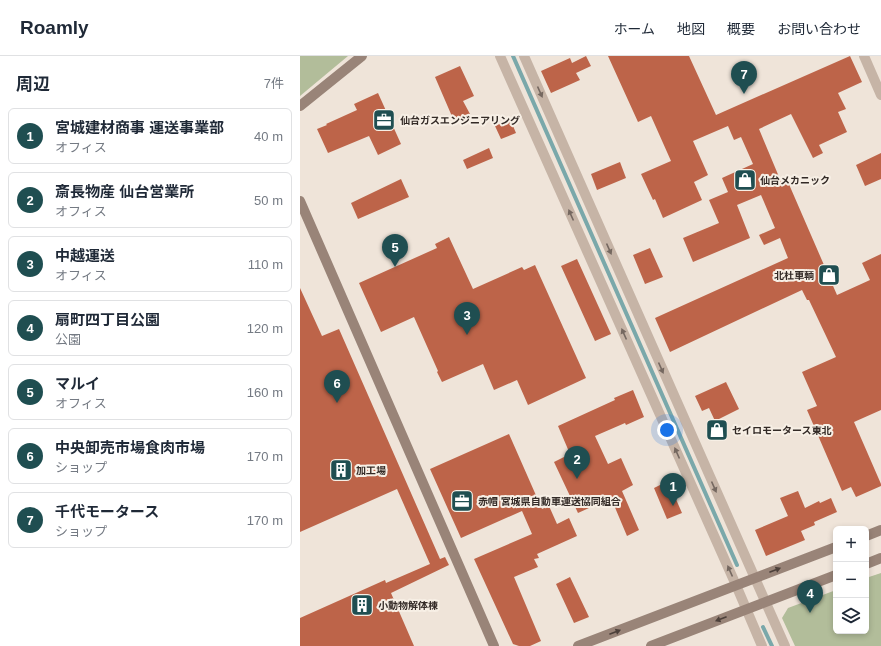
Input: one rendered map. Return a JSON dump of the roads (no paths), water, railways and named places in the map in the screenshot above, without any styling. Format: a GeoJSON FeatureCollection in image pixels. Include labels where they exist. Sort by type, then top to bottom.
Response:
{"type":"FeatureCollection","features":[{"type":"Feature","properties":{"kind":"street"},"geometry":{"type":"LineString","coordinates":[[300,106],[362,56]]}},
{"type":"Feature","properties":{"kind":"street"},"geometry":{"type":"LineString","coordinates":[[500,56],[762,646]]}},
{"type":"Feature","properties":{"kind":"street"},"geometry":{"type":"LineString","coordinates":[[524,56],[785,646]]}},
{"type":"Feature","properties":{"kind":"street"},"geometry":{"type":"LineString","coordinates":[[864,56],[881,95]]}},
{"type":"Feature","properties":{"kind":"street"},"geometry":{"type":"LineString","coordinates":[[300,201],[494,646]]}},
{"type":"Feature","properties":{"kind":"street"},"geometry":{"type":"LineString","coordinates":[[869,535],[881,530]]}},
{"type":"Feature","properties":{"kind":"street"},"geometry":{"type":"LineString","coordinates":[[578,646],[833,548]]}},
{"type":"Feature","properties":{"kind":"street"},"geometry":{"type":"LineString","coordinates":[[869,563],[881,558]]}},
{"type":"Feature","properties":{"kind":"street"},"geometry":{"type":"LineString","coordinates":[[651,646],[833,577]]}},
{"type":"Feature","properties":{"kind":"waterway"},"geometry":{"type":"LineString","coordinates":[[513,56],[737,565]]}},
{"type":"Feature","properties":{"kind":"waterway"},"geometry":{"type":"LineString","coordinates":[[763,627],[772,646]]}},
{"type":"Feature","properties":{"kind":"place","name":"千代モータース"},"geometry":{"type":"Point","coordinates":[744,94]}},
{"type":"Feature","properties":{"kind":"place","name":"仙台ガスエンジニアリング"},"geometry":{"type":"Point","coordinates":[384,120]}},
{"type":"Feature","properties":{"kind":"place","name":"仙台メカニック"},"geometry":{"type":"Point","coordinates":[745,180]}},
{"type":"Feature","properties":{"kind":"place","name":"マルイ"},"geometry":{"type":"Point","coordinates":[395,267]}},
{"type":"Feature","properties":{"kind":"place","name":"北杜車輌"},"geometry":{"type":"Point","coordinates":[829,275]}},
{"type":"Feature","properties":{"kind":"place","name":"中越運送"},"geometry":{"type":"Point","coordinates":[467,335]}},
{"type":"Feature","properties":{"kind":"place","name":"中央卸売市場食肉市場"},"geometry":{"type":"Point","coordinates":[337,403]}},
{"type":"Feature","properties":{"kind":"place","name":"セイロモータース東北"},"geometry":{"type":"Point","coordinates":[717,430]}},
{"type":"Feature","properties":{"kind":"place","name":"加工場"},"geometry":{"type":"Point","coordinates":[341,470]}},
{"type":"Feature","properties":{"kind":"place","name":"斎長物産 仙台営業所"},"geometry":{"type":"Point","coordinates":[577,479]}},
{"type":"Feature","properties":{"kind":"place","name":"赤帽 宮城県自動車運送協同組合"},"geometry":{"type":"Point","coordinates":[462,501]}},
{"type":"Feature","properties":{"kind":"place","name":"宮城建材商事 運送事業部"},"geometry":{"type":"Point","coordinates":[673,506]}},
{"type":"Feature","properties":{"kind":"place","name":"小動物解体棟"},"geometry":{"type":"Point","coordinates":[362,605]}},
{"type":"Feature","properties":{"kind":"place","name":"扇町四丁目公園"},"geometry":{"type":"Point","coordinates":[810,613]}}]}
